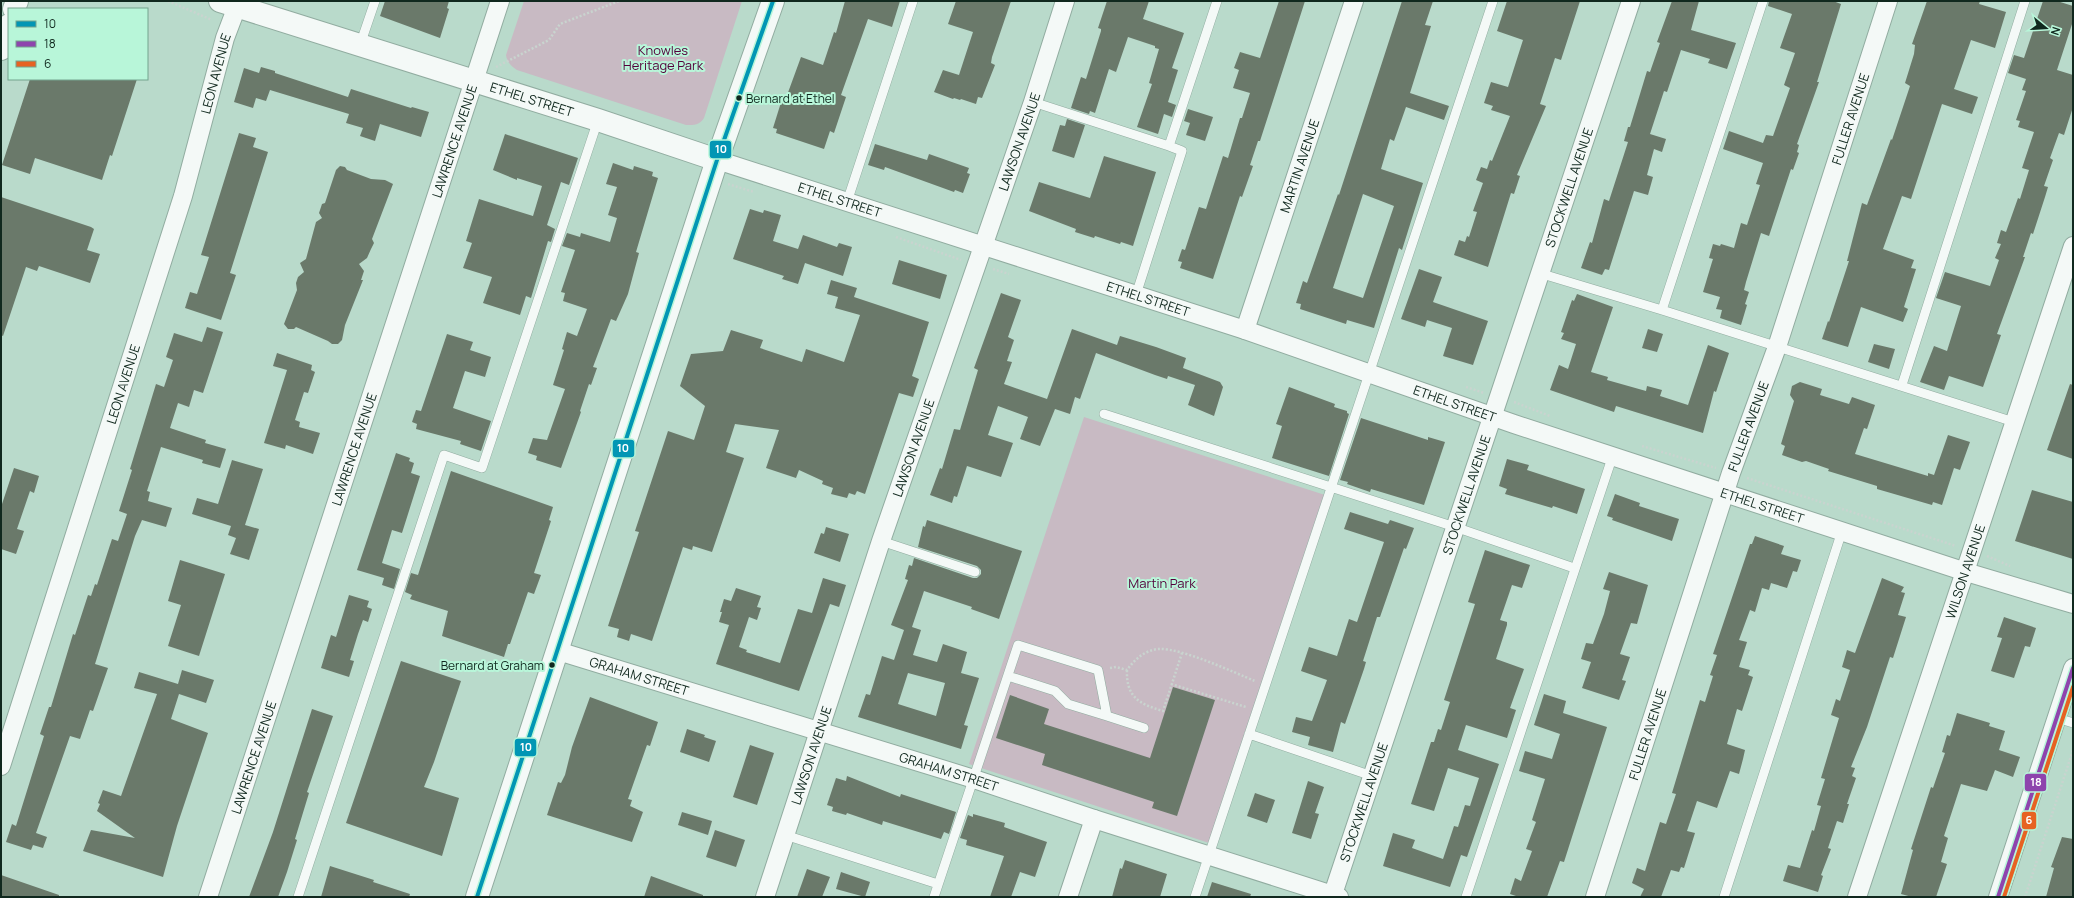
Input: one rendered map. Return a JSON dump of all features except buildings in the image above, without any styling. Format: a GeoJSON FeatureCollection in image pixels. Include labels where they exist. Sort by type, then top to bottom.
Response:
{"type":"FeatureCollection","features":[{"type":"Feature","properties":{"kind":"main road"},"geometry":{"type":"LineString","coordinates":[[478,897],[717,160],[773,1]]}},
{"type":"Feature","properties":{"kind":"main road","name":"ETHEL STREET"},"geometry":{"type":"LineString","coordinates":[[232,3],[360,45],[476,71],[598,120],[717,160]]}},
{"type":"Feature","properties":{"kind":"main road"},"geometry":{"type":"LineString","coordinates":[[1,49],[8,28]]}},
{"type":"Feature","properties":{"kind":"street","name":"LAWRENCE AVENUE"},"geometry":{"type":"LineString","coordinates":[[208,897],[500,1]]}},
{"type":"Feature","properties":{"kind":"street","name":"LAWSON AVENUE"},"geometry":{"type":"LineString","coordinates":[[765,897],[881,541],[1033,102],[1065,1]]}},
{"type":"Feature","properties":{"kind":"street","name":"MARTIN AVENUE"},"geometry":{"type":"LineString","coordinates":[[1245,330],[1354,1]]}},
{"type":"Feature","properties":{"kind":"street","name":"STOCKWELL AVENUE"},"geometry":{"type":"LineString","coordinates":[[1334,896],[1372,776],[1631,1]]}},
{"type":"Feature","properties":{"kind":"street","name":"FULLER AVENUE"},"geometry":{"type":"LineString","coordinates":[[1595,897],[1726,492],[1777,347],[1888,1]]}},
{"type":"Feature","properties":{"kind":"street","name":"LEON AVENUE"},"geometry":{"type":"LineString","coordinates":[[1,766],[183,196],[225,38],[232,3]]}},
{"type":"Feature","properties":{"kind":"street","name":"ETHEL STREET"},"geometry":{"type":"LineString","coordinates":[[717,160],[1245,330],[1492,416],[1966,572],[2073,604]]}},
{"type":"Feature","properties":{"kind":"street","name":"WILSON AVENUE"},"geometry":{"type":"LineString","coordinates":[[1857,897],[2073,246]]}},
{"type":"Feature","properties":{"kind":"street","name":"GRAHAM STREET"},"geometry":{"type":"LineString","coordinates":[[558,651],[974,778],[1094,819],[1209,854],[1334,896]]}},
{"type":"Feature","properties":{"kind":"street"},"geometry":{"type":"LineString","coordinates":[[1998,897],[2065,720],[2073,668]]}},
{"type":"Feature","properties":{"kind":"street"},"geometry":{"type":"LineString","coordinates":[[1068,897],[1094,819]]}},
{"type":"Feature","properties":{"kind":"lane"},"geometry":{"type":"LineString","coordinates":[[360,45],[374,1]]}},
{"type":"Feature","properties":{"kind":"lane"},"geometry":{"type":"LineString","coordinates":[[847,202],[913,1]]}},
{"type":"Feature","properties":{"kind":"lane"},"geometry":{"type":"LineString","coordinates":[[1169,146],[1217,1]]}},
{"type":"Feature","properties":{"kind":"lane"},"geometry":{"type":"LineString","coordinates":[[1195,897],[1330,487],[1493,1]]}},
{"type":"Feature","properties":{"kind":"lane"},"geometry":{"type":"LineString","coordinates":[[1662,310],[1763,1]]}},
{"type":"Feature","properties":{"kind":"lane"},"geometry":{"type":"LineString","coordinates":[[1902,385],[2025,1]]}},
{"type":"Feature","properties":{"kind":"lane"},"geometry":{"type":"LineString","coordinates":[[1033,102],[1182,151],[1136,295]]}},
{"type":"Feature","properties":{"kind":"lane"},"geometry":{"type":"LineString","coordinates":[[298,897],[444,455],[482,468],[598,120]]}},
{"type":"Feature","properties":{"kind":"lane"},"geometry":{"type":"LineString","coordinates":[[1539,273],[1902,385],[2014,422]]}},
{"type":"Feature","properties":{"kind":"lane"},"geometry":{"type":"LineString","coordinates":[[1104,414],[1455,527],[1574,568]]}},
{"type":"Feature","properties":{"kind":"lane"},"geometry":{"type":"LineString","coordinates":[[1466,897],[1574,568],[1613,455]]}},
{"type":"Feature","properties":{"kind":"lane"},"geometry":{"type":"LineString","coordinates":[[1724,897],[1842,531]]}},
{"type":"Feature","properties":{"kind":"lane"},"geometry":{"type":"LineString","coordinates":[[881,541],[975,572]]}},
{"type":"Feature","properties":{"kind":"lane"},"geometry":{"type":"LineString","coordinates":[[934,897],[1018,645],[1098,670],[1107,716]]}},
{"type":"Feature","properties":{"kind":"lane"},"geometry":{"type":"LineString","coordinates":[[1008,676],[1055,691],[1068,704],[1144,728]]}},
{"type":"Feature","properties":{"kind":"lane"},"geometry":{"type":"LineString","coordinates":[[1249,734],[1372,776]]}},
{"type":"Feature","properties":{"kind":"lane"},"geometry":{"type":"LineString","coordinates":[[785,835],[938,884]]}},
{"type":"Feature","properties":{"kind":"path"},"geometry":{"type":"LineString","coordinates":[[476,71],[497,68],[549,40],[560,24],[619,1]]}},
{"type":"Feature","properties":{"kind":"path"},"geometry":{"type":"LineString","coordinates":[[1182,653],[1163,711],[1145,706],[1137,700],[1132,693],[1127,670],[1133,661],[1142,654],[1157,649],[1168,649],[1182,653],[1231,670],[1265,686]]}},
{"type":"Feature","properties":{"kind":"path"},"geometry":{"type":"LineString","coordinates":[[1098,670],[1116,667],[1127,670]]}},
{"type":"Feature","properties":{"kind":"path"},"geometry":{"type":"LineString","coordinates":[[1171,684],[1257,710]]}},
{"type":"Feature","properties":{"kind":"path"},"geometry":{"type":"LineString","coordinates":[[2025,897],[2073,750]]}},
{"type":"Feature","properties":{"kind":"green space","name":"Knowles Heritage Park"},"geometry":{"type":"Polygon","coordinates":[[[524,1],[742,1],[704,118],[699,123],[694,125],[686,125],[517,70],[508,62],[506,55],[524,1]]]}},
{"type":"Feature","properties":{"kind":"green space","name":"Martin Park"},"geometry":{"type":"Polygon","coordinates":[[[1084,417],[1325,495],[1209,843],[969,764],[1084,417]]]}},
{"type":"Feature","properties":{"kind":"transit line","name":"10"},"geometry":{"type":"LineString","coordinates":[[477,897],[717,160],[773,1]]}},
{"type":"Feature","properties":{"kind":"transit line","name":"18"},"geometry":{"type":"LineString","coordinates":[[1998,897],[2073,668]]}},
{"type":"Feature","properties":{"kind":"transit line","name":"6"},"geometry":{"type":"LineString","coordinates":[[2004,897],[2073,687]]}},
{"type":"Feature","properties":{"kind":"place","name":"Bernard at Ethel"},"geometry":{"type":"Point","coordinates":[739,98]}},
{"type":"Feature","properties":{"kind":"place","name":"Bernard at Graham"},"geometry":{"type":"Point","coordinates":[552,665]}}]}
